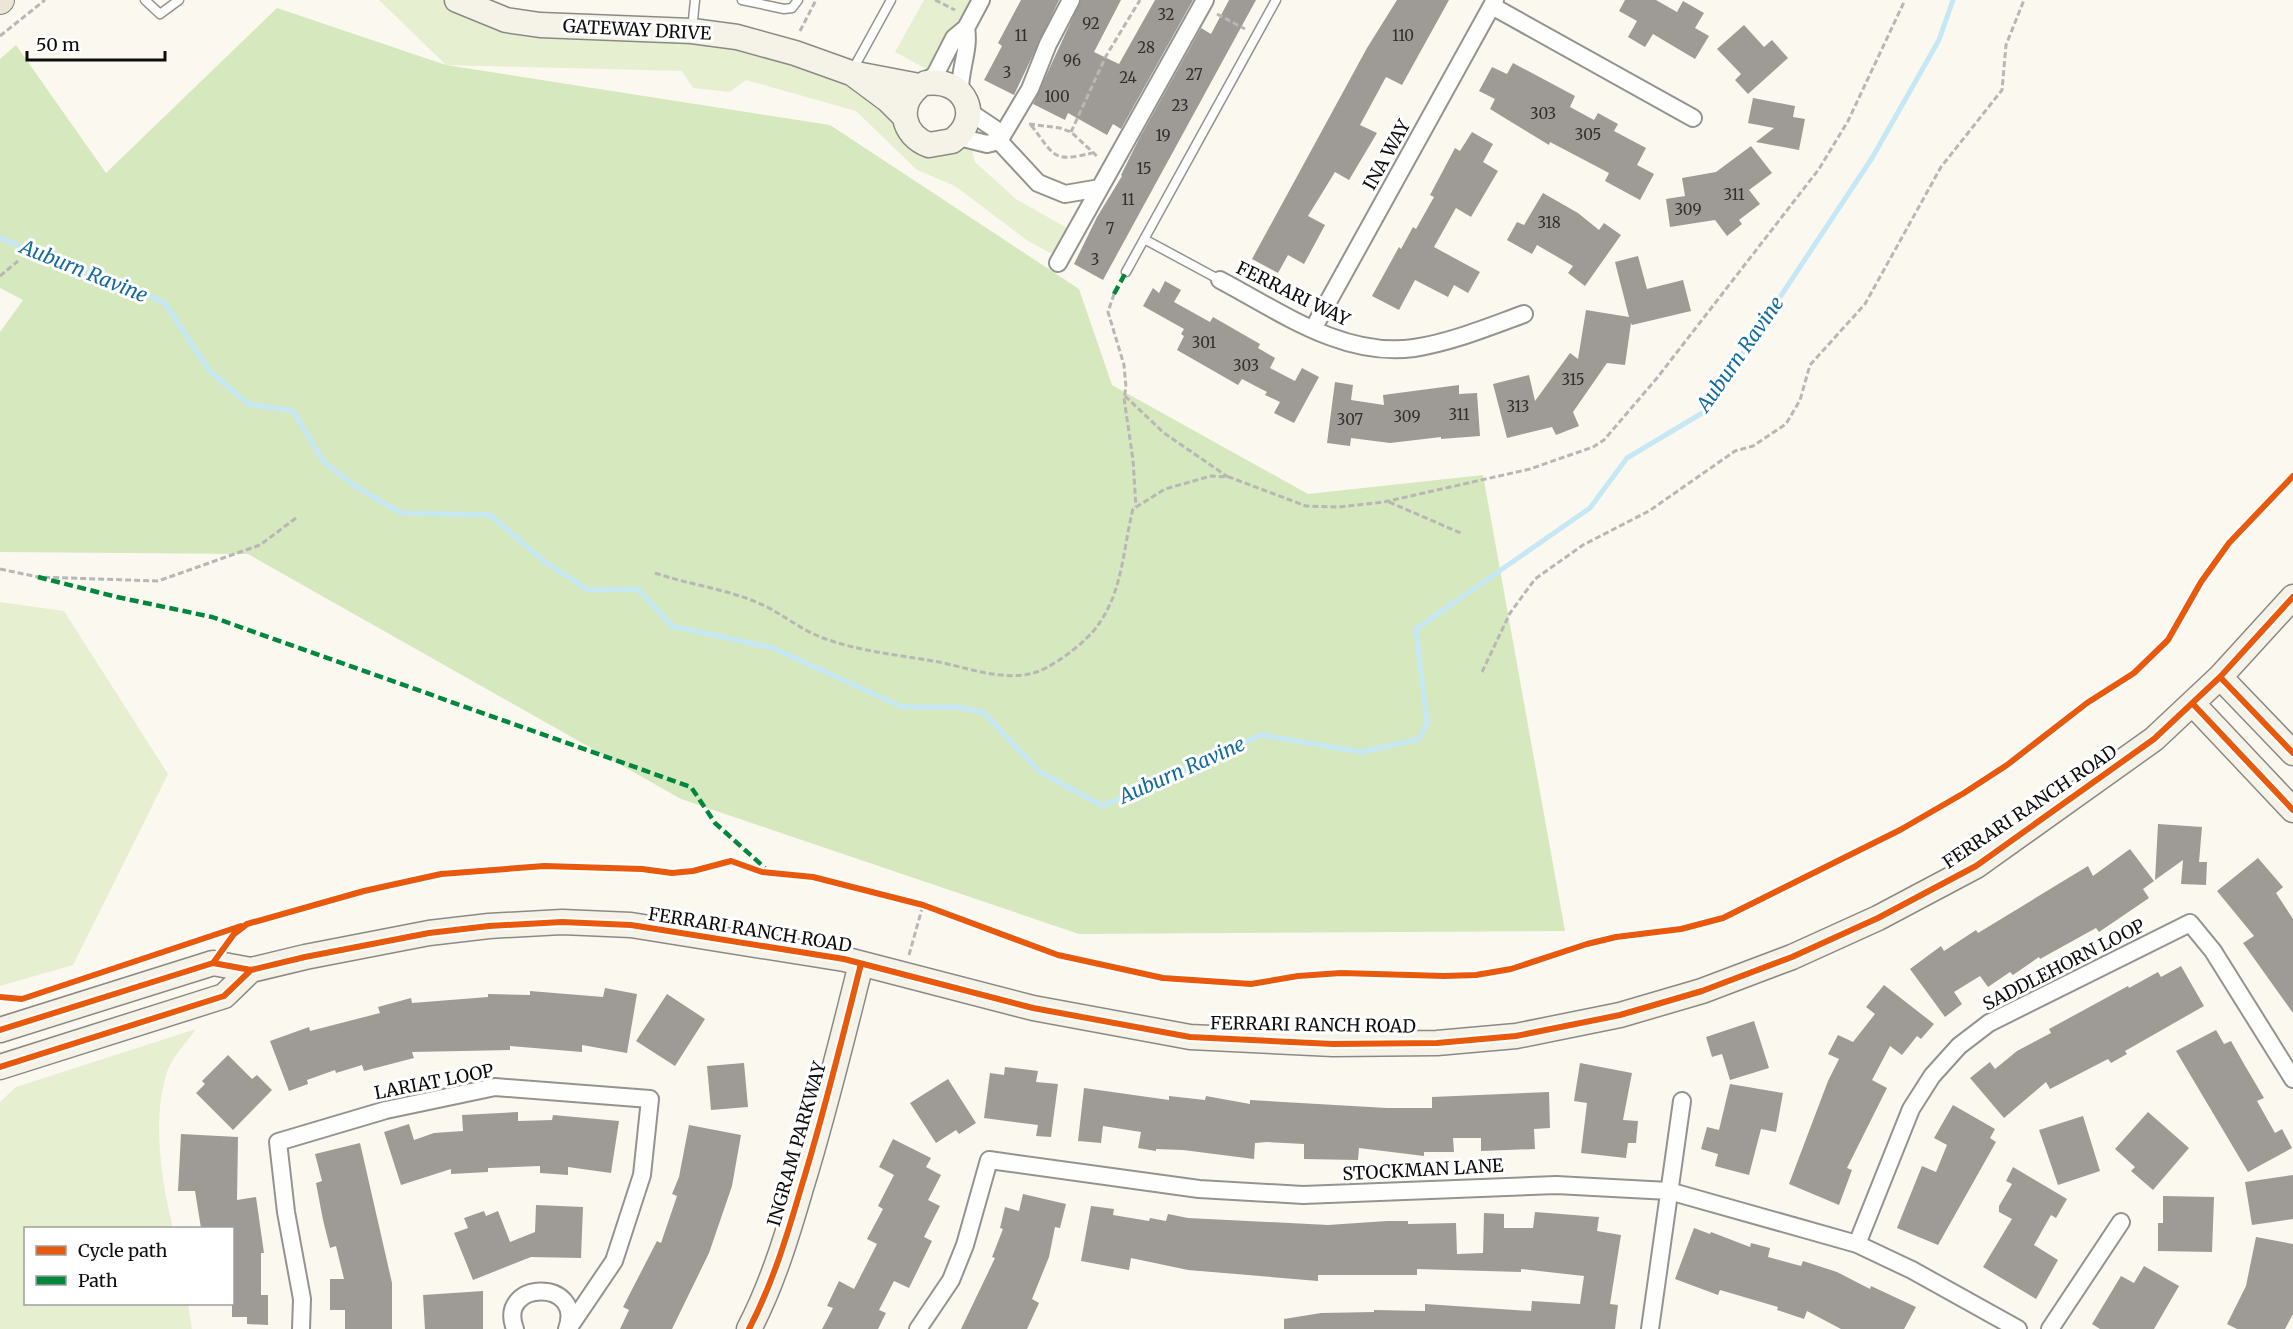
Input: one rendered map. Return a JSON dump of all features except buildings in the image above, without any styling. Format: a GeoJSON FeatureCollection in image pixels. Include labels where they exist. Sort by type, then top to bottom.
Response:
{"type":"FeatureCollection","features":[{"type":"Feature","properties":{"kind":"main road","name":"GATEWAY DRIVE"},"geometry":{"type":"LineString","coordinates":[[463,1],[506,20],[540,25],[692,31],[764,44],[851,73],[922,85]]}},
{"type":"Feature","properties":{"kind":"main road","name":"GATEWAY DRIVE"},"geometry":{"type":"LineString","coordinates":[[851,73],[888,100],[904,116]]}},
{"type":"Feature","properties":{"kind":"main road"},"geometry":{"type":"LineString","coordinates":[[943,82],[964,102],[966,125],[959,137],[937,146],[921,142],[909,131],[904,116],[907,99],[922,85],[943,82]]}},
{"type":"Feature","properties":{"kind":"main road","name":"FERRARI RANCH ROAD"},"geometry":{"type":"LineString","coordinates":[[0,1030],[213,963],[251,970],[315,954],[429,933],[489,926],[562,922],[631,925],[861,964],[1033,1008],[1202,1037],[1333,1044],[1437,1042],[1516,1036],[1620,1015],[1702,992],[1792,957],[1878,918],[1976,866],[2106,776],[2154,739],[2220,677],[2293,597]]}},
{"type":"Feature","properties":{"kind":"main road"},"geometry":{"type":"LineString","coordinates":[[2220,677],[2293,753]]}},
{"type":"Feature","properties":{"kind":"main road"},"geometry":{"type":"LineString","coordinates":[[2193,704],[2293,810]]}},
{"type":"Feature","properties":{"kind":"main road","name":"INGRAM PARKWAY"},"geometry":{"type":"LineString","coordinates":[[749,1329],[775,1270],[795,1211],[820,1127],[861,964]]}},
{"type":"Feature","properties":{"kind":"main road","name":"FERRARI RANCH ROAD"},"geometry":{"type":"LineString","coordinates":[[7,1065],[224,996],[251,970]]}},
{"type":"Feature","properties":{"kind":"street"},"geometry":{"type":"LineString","coordinates":[[922,85],[935,75],[954,38],[969,23],[981,0]]}},
{"type":"Feature","properties":{"kind":"street"},"geometry":{"type":"LineString","coordinates":[[959,137],[987,144],[999,141],[1030,89],[1048,44],[1071,0]]}},
{"type":"Feature","properties":{"kind":"street"},"geometry":{"type":"LineString","coordinates":[[1493,3],[1693,118]]}},
{"type":"Feature","properties":{"kind":"street","name":"INA WAY"},"geometry":{"type":"LineString","coordinates":[[1313,329],[1493,3]]}},
{"type":"Feature","properties":{"kind":"street"},"geometry":{"type":"LineString","coordinates":[[1058,263],[1208,5]]}},
{"type":"Feature","properties":{"kind":"street"},"geometry":{"type":"LineString","coordinates":[[969,23],[969,43],[960,79],[964,102],[995,129],[999,141],[1038,183],[1050,190],[1065,194],[1100,188]]}},
{"type":"Feature","properties":{"kind":"street","name":"FERRARI WAY"},"geometry":{"type":"LineString","coordinates":[[1220,279],[1313,329],[1364,347],[1414,348],[1444,341],[1524,314]]}},
{"type":"Feature","properties":{"kind":"street","name":"SADDLEHORN LOOP"},"geometry":{"type":"LineString","coordinates":[[1857,1244],[1911,1109],[1932,1076],[1959,1046],[1989,1023],[2190,923],[2213,951],[2293,1079]]}},
{"type":"Feature","properties":{"kind":"street","name":"LARIAT LOOP"},"geometry":{"type":"LineString","coordinates":[[301,1329],[302,1299],[286,1212],[278,1142],[386,1110],[495,1087],[650,1099],[642,1175],[614,1261],[567,1329]]}},
{"type":"Feature","properties":{"kind":"street"},"geometry":{"type":"LineString","coordinates":[[1650,1329],[1682,1101]]}},
{"type":"Feature","properties":{"kind":"street","name":"STOCKMAN LANE"},"geometry":{"type":"LineString","coordinates":[[918,1329],[951,1280],[965,1245],[989,1160],[1199,1189],[1303,1195],[1556,1185],[1669,1191],[1857,1244],[1912,1270],[2018,1329]]}},
{"type":"Feature","properties":{"kind":"street"},"geometry":{"type":"LineString","coordinates":[[2050,1329],[2121,1222]]}},
{"type":"Feature","properties":{"kind":"street"},"geometry":{"type":"LineString","coordinates":[[515,1329],[513,1316],[520,1299],[528,1293],[545,1290],[554,1293],[567,1306],[569,1315],[567,1329]]}},
{"type":"Feature","properties":{"kind":"lane"},"geometry":{"type":"LineString","coordinates":[[145,0],[160,15],[179,0]]}},
{"type":"Feature","properties":{"kind":"lane"},"geometry":{"type":"LineString","coordinates":[[692,31],[695,0]]}},
{"type":"Feature","properties":{"kind":"lane"},"geometry":{"type":"LineString","coordinates":[[742,0],[783,9],[792,8],[798,0]]}},
{"type":"Feature","properties":{"kind":"lane"},"geometry":{"type":"LineString","coordinates":[[851,73],[891,0]]}},
{"type":"Feature","properties":{"kind":"lane"},"geometry":{"type":"LineString","coordinates":[[1126,272],[1276,0]]}},
{"type":"Feature","properties":{"kind":"lane"},"geometry":{"type":"LineString","coordinates":[[1144,239],[1220,279]]}},
{"type":"Feature","properties":{"kind":"path"},"geometry":{"type":"LineString","coordinates":[[0,36],[45,0]]}},
{"type":"Feature","properties":{"kind":"path"},"geometry":{"type":"LineString","coordinates":[[800,32],[816,0]]}},
{"type":"Feature","properties":{"kind":"path"},"geometry":{"type":"LineString","coordinates":[[936,0],[969,23]]}},
{"type":"Feature","properties":{"kind":"path"},"geometry":{"type":"LineString","coordinates":[[1071,132],[1109,50],[1140,0]]}},
{"type":"Feature","properties":{"kind":"path"},"geometry":{"type":"LineString","coordinates":[[1124,396],[1164,433],[1229,477],[1306,506],[1339,507],[1388,501],[1530,469],[1593,447],[1604,440],[1656,378],[1819,169],[1848,121],[1905,0]]}},
{"type":"Feature","properties":{"kind":"path"},"geometry":{"type":"LineString","coordinates":[[1482,672],[1510,613],[1536,579],[1583,545],[1649,511],[1735,451],[1753,446],[1786,424],[1800,400],[1810,365],[1865,304],[1941,167],[2002,90],[2006,45],[2024,0]]}},
{"type":"Feature","properties":{"kind":"path"},"geometry":{"type":"LineString","coordinates":[[1208,5],[1246,30]]}},
{"type":"Feature","properties":{"kind":"path"},"geometry":{"type":"LineString","coordinates":[[1023,124],[1060,128],[1071,132],[1101,159],[1097,164]]}},
{"type":"Feature","properties":{"kind":"path"},"geometry":{"type":"LineString","coordinates":[[1031,125],[1055,156],[1065,159],[1092,153]]}},
{"type":"Feature","properties":{"kind":"path"},"geometry":{"type":"LineString","coordinates":[[0,276],[18,261]]}},
{"type":"Feature","properties":{"kind":"path"},"geometry":{"type":"LineString","coordinates":[[1114,294],[1108,312],[1124,365],[1124,396],[1134,460],[1136,507]]}},
{"type":"Feature","properties":{"kind":"path"},"geometry":{"type":"LineString","coordinates":[[655,573],[753,600],[778,611],[820,637],[852,647],[1002,674],[1031,674],[1049,666],[1088,638],[1098,626],[1119,580],[1133,508],[1165,489],[1210,476],[1229,477]]}},
{"type":"Feature","properties":{"kind":"path"},"geometry":{"type":"LineString","coordinates":[[1388,501],[1463,534]]}},
{"type":"Feature","properties":{"kind":"path"},"geometry":{"type":"LineString","coordinates":[[0,569],[48,578],[159,581],[260,545],[296,518]]}},
{"type":"Feature","properties":{"kind":"path"},"geometry":{"type":"LineString","coordinates":[[912,902],[933,909]]}},
{"type":"Feature","properties":{"kind":"path"},"geometry":{"type":"LineString","coordinates":[[904,975],[923,905]]}},
{"type":"Feature","properties":{"kind":"green space"},"geometry":{"type":"Polygon","coordinates":[[[379,0],[446,0],[693,35],[873,86],[901,133],[970,142],[975,162],[1016,199],[1067,228],[1052,254],[1028,241],[955,186],[917,170],[856,111],[746,80],[730,92],[693,88],[682,71],[446,65],[379,0]]]}},
{"type":"Feature","properties":{"kind":"green space"},"geometry":{"type":"Polygon","coordinates":[[[924,0],[977,0],[943,78],[895,52],[924,0]]]}},
{"type":"Feature","properties":{"kind":"green space"},"geometry":{"type":"Polygon","coordinates":[[[277,8],[446,65],[830,125],[1079,289],[1112,385],[1308,494],[1483,475],[1565,931],[1079,934],[681,799],[248,554],[0,552],[0,332],[23,300],[0,288],[0,59],[16,45],[106,173],[277,8]]]}},
{"type":"Feature","properties":{"kind":"green space"},"geometry":{"type":"Polygon","coordinates":[[[0,602],[64,611],[168,774],[73,965],[0,986],[0,602]]]}},
{"type":"Feature","properties":{"kind":"green space"},"geometry":{"type":"Polygon","coordinates":[[[196,1029],[169,1066],[162,1090],[160,1150],[173,1227],[24,1227],[24,1305],[188,1305],[192,1329],[0,1329],[0,1102],[16,1087],[196,1029]]]}},
{"type":"Feature","properties":{"kind":"waterway","name":"Auburn Ravine"},"geometry":{"type":"LineString","coordinates":[[0,238],[164,302],[209,370],[248,404],[293,411],[324,462],[355,486],[401,513],[490,515],[545,562],[588,590],[638,589],[672,626],[773,648],[902,707],[957,707],[983,712],[1040,772],[1103,806],[1261,735],[1362,752],[1419,739],[1427,723],[1416,629],[1590,508],[1627,458],[1704,412],[1872,158],[1939,40],[1953,0]]}},
{"type":"Feature","properties":{"kind":"marked path"},"geometry":{"type":"LineString","coordinates":[[1114,294],[1126,272]]}},
{"type":"Feature","properties":{"kind":"marked path"},"geometry":{"type":"LineString","coordinates":[[38,577],[212,617],[691,787],[715,823],[765,868]]}},
{"type":"Feature","properties":{"kind":"cycle path"},"geometry":{"type":"LineString","coordinates":[[213,963],[234,934],[247,924],[364,891],[441,874],[544,866],[642,869],[672,873],[693,871],[731,861],[762,872],[813,877],[923,905],[1058,955],[1163,978],[1251,984],[1298,976],[1341,973],[1444,976],[1476,975],[1511,969],[1616,937],[1681,929],[1723,918],[1900,830],[1964,793],[2007,765],[2087,703],[2134,673],[2168,640],[2201,582],[2229,543],[2293,476]]}},
{"type":"Feature","properties":{"kind":"cycle path"},"geometry":{"type":"LineString","coordinates":[[0,1030],[213,963],[251,970],[429,933],[489,926],[562,922],[631,925],[844,959],[1033,1008],[1190,1037],[1333,1044],[1437,1043],[1516,1036],[1620,1015],[1702,991],[1792,957],[1878,918],[1976,866],[2154,739],[2220,677],[2293,597]]}},
{"type":"Feature","properties":{"kind":"cycle path"},"geometry":{"type":"LineString","coordinates":[[2220,677],[2293,753]]}},
{"type":"Feature","properties":{"kind":"cycle path"},"geometry":{"type":"LineString","coordinates":[[2193,704],[2293,810]]}},
{"type":"Feature","properties":{"kind":"cycle path"},"geometry":{"type":"LineString","coordinates":[[0,997],[22,999],[241,926]]}},
{"type":"Feature","properties":{"kind":"cycle path"},"geometry":{"type":"LineString","coordinates":[[749,1329],[772,1278],[790,1224],[825,1104],[861,964]]}},
{"type":"Feature","properties":{"kind":"cycle path"},"geometry":{"type":"LineString","coordinates":[[0,1067],[224,996],[251,970]]}}]}
